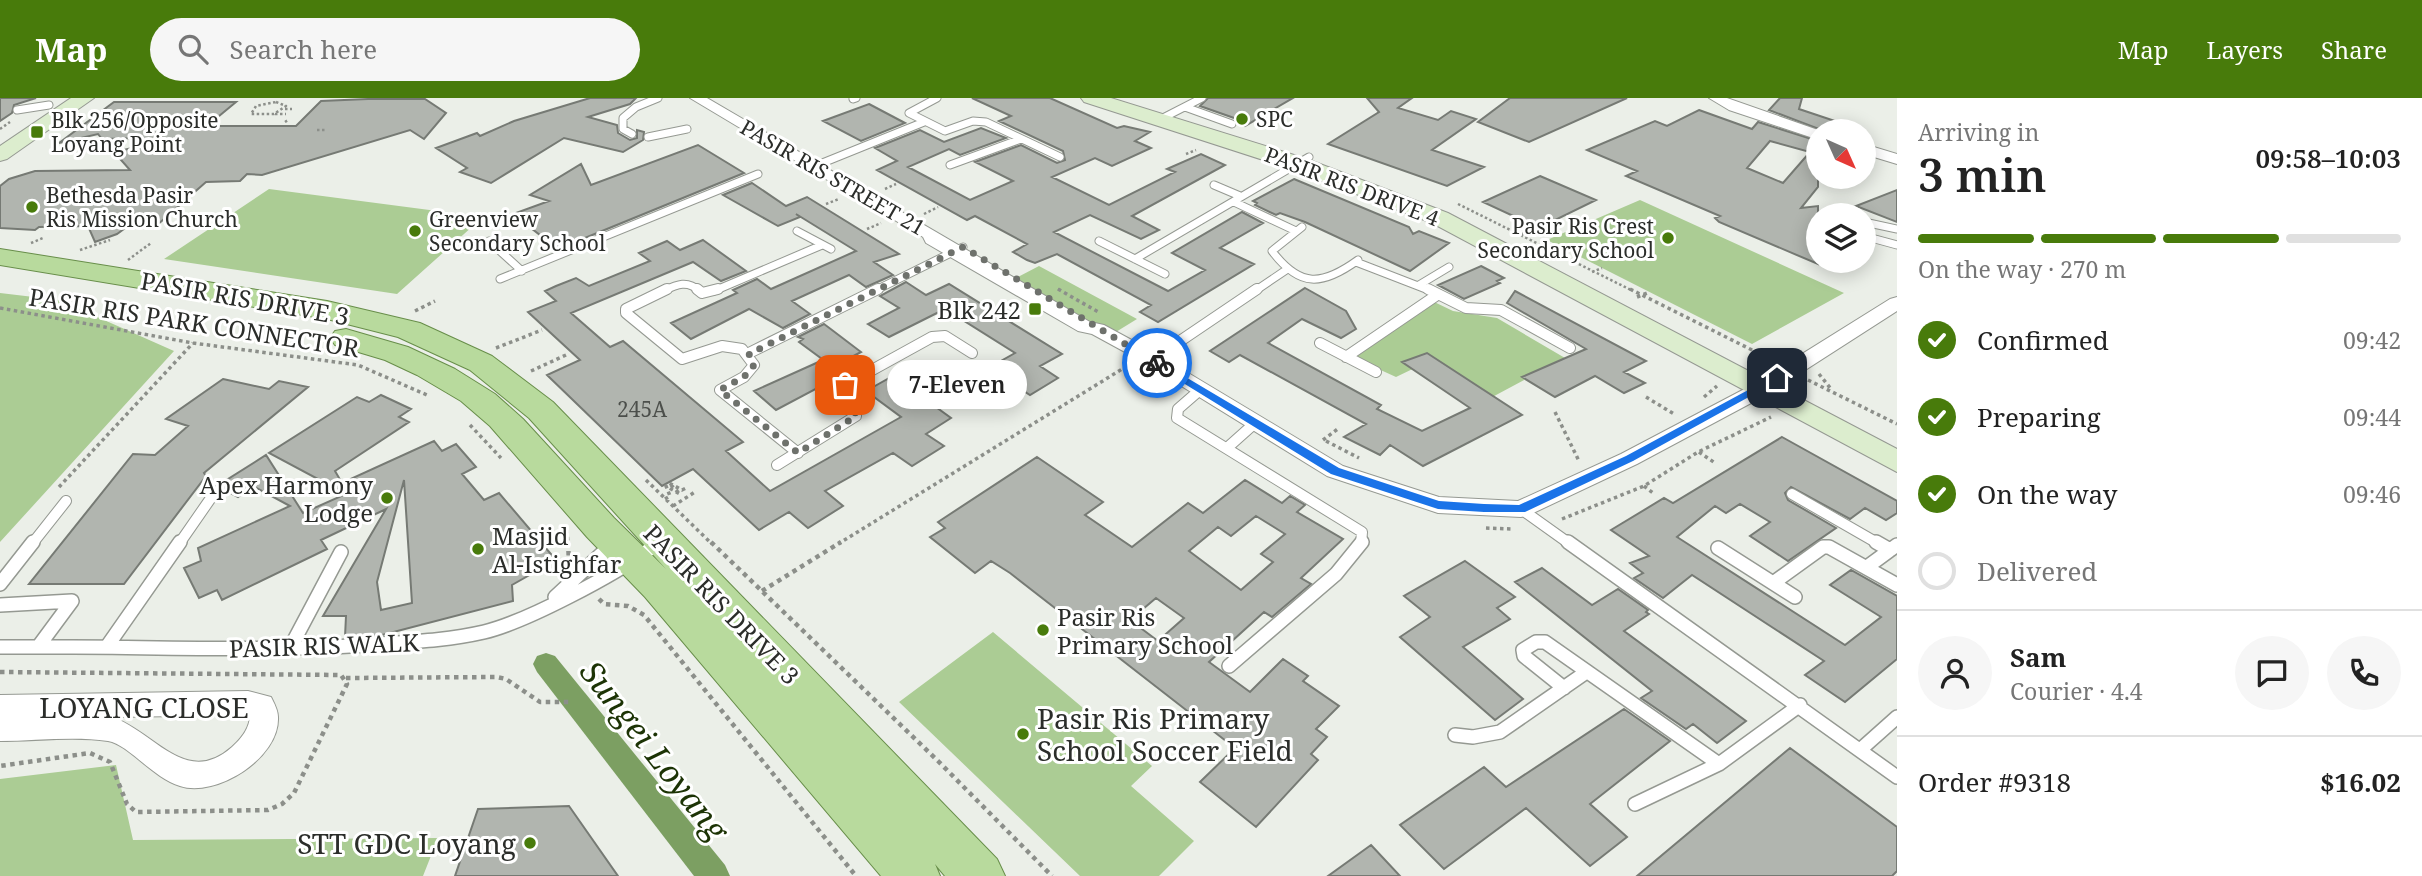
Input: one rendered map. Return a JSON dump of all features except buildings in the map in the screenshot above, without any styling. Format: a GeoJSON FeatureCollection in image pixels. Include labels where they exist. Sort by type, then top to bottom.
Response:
{"type":"FeatureCollection","features":[{"type":"Feature","properties":{"kind":"main road","name":"PASIR RIS DRIVE 3"},"geometry":{"type":"LineString","coordinates":[[13,251],[327,310],[409,330],[481,363],[541,410],[647,528],[979,876]]}},
{"type":"Feature","properties":{"kind":"main road","name":"PASIR RIS DRIVE 3"},"geometry":{"type":"LineString","coordinates":[[0,279],[302,328],[374,345],[424,365],[474,394],[647,528],[659,586],[914,876]]}},
{"type":"Feature","properties":{"kind":"street"},"geometry":{"type":"LineString","coordinates":[[0,155],[84,98]]}},
{"type":"Feature","properties":{"kind":"street","name":"PASIR RIS STREET 21"},"geometry":{"type":"LineString","coordinates":[[697,98],[932,235],[932,239],[958,250],[1093,322],[1103,323],[1148,357],[1335,471],[1438,505],[1521,509],[1629,459],[1776,379]]}},
{"type":"Feature","properties":{"kind":"street","name":"PASIR RIS DRIVE 4"},"geometry":{"type":"LineString","coordinates":[[1091,98],[1171,114]]}},
{"type":"Feature","properties":{"kind":"street","name":"PASIR RIS DRIVE 4"},"geometry":{"type":"LineString","coordinates":[[1122,98],[1217,133],[1304,160],[1440,218],[1776,379],[1897,441]]}},
{"type":"Feature","properties":{"kind":"street"},"geometry":{"type":"LineString","coordinates":[[1716,98],[1734,107],[1806,131]]}},
{"type":"Feature","properties":{"kind":"street"},"geometry":{"type":"LineString","coordinates":[[4,131],[53,101]]}},
{"type":"Feature","properties":{"kind":"street"},"geometry":{"type":"LineString","coordinates":[[1876,153],[1897,159]]}},
{"type":"Feature","properties":{"kind":"street"},"geometry":{"type":"LineString","coordinates":[[1776,379],[1897,303]]}},
{"type":"Feature","properties":{"kind":"street","name":"PASIR RIS DRIVE 4"},"geometry":{"type":"LineString","coordinates":[[1776,379],[1897,462]]}},
{"type":"Feature","properties":{"kind":"street","name":"LOYANG CLOSE"},"geometry":{"type":"LineString","coordinates":[[0,706],[248,703],[261,705],[266,715],[264,725],[252,746],[238,759],[222,770],[194,778],[171,772],[124,733],[112,729],[0,729]]}},
{"type":"Feature","properties":{"kind":"lane"},"geometry":{"type":"LineString","coordinates":[[632,134],[621,124],[629,112],[658,98]]}},
{"type":"Feature","properties":{"kind":"lane"},"geometry":{"type":"LineString","coordinates":[[937,98],[909,113],[945,131],[979,120],[1060,157]]}},
{"type":"Feature","properties":{"kind":"lane"},"geometry":{"type":"LineString","coordinates":[[1171,114],[1202,98]]}},
{"type":"Feature","properties":{"kind":"lane"},"geometry":{"type":"LineString","coordinates":[[17,110],[53,101]]}},
{"type":"Feature","properties":{"kind":"lane"},"geometry":{"type":"LineString","coordinates":[[1171,114],[1231,122],[1217,133]]}},
{"type":"Feature","properties":{"kind":"lane"},"geometry":{"type":"LineString","coordinates":[[815,166],[925,122]]}},
{"type":"Feature","properties":{"kind":"lane"},"geometry":{"type":"LineString","coordinates":[[648,137],[687,129]]}},
{"type":"Feature","properties":{"kind":"lane"},"geometry":{"type":"LineString","coordinates":[[950,165],[1021,139]]}},
{"type":"Feature","properties":{"kind":"lane"},"geometry":{"type":"LineString","coordinates":[[1135,259],[1304,160]]}},
{"type":"Feature","properties":{"kind":"lane"},"geometry":{"type":"LineString","coordinates":[[500,279],[758,174]]}},
{"type":"Feature","properties":{"kind":"lane"},"geometry":{"type":"LineString","coordinates":[[1214,185],[1299,229],[1272,251],[1286,270],[1309,281],[1322,282],[1357,261],[1419,285],[1466,308],[1501,310],[1570,348]]}},
{"type":"Feature","properties":{"kind":"lane"},"geometry":{"type":"LineString","coordinates":[[1876,225],[1897,229]]}},
{"type":"Feature","properties":{"kind":"lane"},"geometry":{"type":"LineString","coordinates":[[797,231],[826,247],[715,291],[702,293],[691,284],[678,284],[626,309],[626,313],[682,359],[702,349],[719,346],[739,348],[749,354],[754,365],[750,371],[720,390],[798,453]]}},
{"type":"Feature","properties":{"kind":"lane"},"geometry":{"type":"LineString","coordinates":[[1876,239],[1897,245]]}},
{"type":"Feature","properties":{"kind":"lane"},"geometry":{"type":"LineString","coordinates":[[489,241],[522,271]]}},
{"type":"Feature","properties":{"kind":"lane"},"geometry":{"type":"LineString","coordinates":[[1099,242],[1165,274]]}},
{"type":"Feature","properties":{"kind":"lane"},"geometry":{"type":"LineString","coordinates":[[749,354],[958,250]]}},
{"type":"Feature","properties":{"kind":"lane"},"geometry":{"type":"LineString","coordinates":[[1419,285],[1449,267]]}},
{"type":"Feature","properties":{"kind":"lane"},"geometry":{"type":"LineString","coordinates":[[1148,357],[1286,270]]}},
{"type":"Feature","properties":{"kind":"lane"},"geometry":{"type":"LineString","coordinates":[[1346,357],[1437,295]]}},
{"type":"Feature","properties":{"kind":"lane"},"geometry":{"type":"LineString","coordinates":[[777,465],[856,416],[855,411],[839,398],[839,391],[845,385],[932,337],[945,336],[972,354]]}},
{"type":"Feature","properties":{"kind":"lane"},"geometry":{"type":"LineString","coordinates":[[1320,343],[1376,372]]}},
{"type":"Feature","properties":{"kind":"lane"},"geometry":{"type":"LineString","coordinates":[[1201,389],[1178,409],[1177,418],[1362,532],[1362,543],[1336,573],[1229,666]]}},
{"type":"Feature","properties":{"kind":"lane"},"geometry":{"type":"LineString","coordinates":[[1227,448],[1255,423]]}},
{"type":"Feature","properties":{"kind":"lane"},"geometry":{"type":"LineString","coordinates":[[1791,494],[1893,548],[1867,567]]}},
{"type":"Feature","properties":{"kind":"lane"},"geometry":{"type":"LineString","coordinates":[[108,645],[213,495]]}},
{"type":"Feature","properties":{"kind":"lane"},"geometry":{"type":"LineString","coordinates":[[0,584],[66,501]]}},
{"type":"Feature","properties":{"kind":"lane"},"geometry":{"type":"LineString","coordinates":[[1521,509],[1800,705],[1897,777]]}},
{"type":"Feature","properties":{"kind":"lane"},"geometry":{"type":"LineString","coordinates":[[583,581],[647,528]]}},
{"type":"Feature","properties":{"kind":"lane","name":"PASIR RIS WALK"},"geometry":{"type":"LineString","coordinates":[[0,647],[108,645],[289,650],[448,639],[487,631],[541,608],[583,581],[647,528]]}},
{"type":"Feature","properties":{"kind":"lane"},"geometry":{"type":"LineString","coordinates":[[1773,583],[1823,547],[1837,550],[1897,586]]}},
{"type":"Feature","properties":{"kind":"lane"},"geometry":{"type":"LineString","coordinates":[[1718,548],[1795,597]]}},
{"type":"Feature","properties":{"kind":"lane"},"geometry":{"type":"LineString","coordinates":[[289,650],[341,552]]}},
{"type":"Feature","properties":{"kind":"lane"},"geometry":{"type":"LineString","coordinates":[[0,605],[72,601],[38,647]]}},
{"type":"Feature","properties":{"kind":"lane"},"geometry":{"type":"LineString","coordinates":[[1564,688],[1524,656],[1523,650],[1536,642],[1545,642],[1585,673],[1719,764]]}},
{"type":"Feature","properties":{"kind":"lane"},"geometry":{"type":"LineString","coordinates":[[1454,735],[1480,737],[1500,732],[1585,673]]}},
{"type":"Feature","properties":{"kind":"lane"},"geometry":{"type":"LineString","coordinates":[[1635,804],[1719,764],[1800,705]]}},
{"type":"Feature","properties":{"kind":"lane"},"geometry":{"type":"LineString","coordinates":[[1860,750],[1897,717]]}},
{"type":"Feature","properties":{"kind":"path"},"geometry":{"type":"LineString","coordinates":[[285,109],[285,104],[270,102],[250,111],[254,115],[286,114]]}},
{"type":"Feature","properties":{"kind":"path"},"geometry":{"type":"LineString","coordinates":[[274,114],[292,109]]}},
{"type":"Feature","properties":{"kind":"path"},"geometry":{"type":"LineString","coordinates":[[0,129],[4,131]]}},
{"type":"Feature","properties":{"kind":"path"},"geometry":{"type":"LineString","coordinates":[[317,130],[327,130]]}},
{"type":"Feature","properties":{"kind":"path"},"geometry":{"type":"LineString","coordinates":[[888,187],[896,184]]}},
{"type":"Feature","properties":{"kind":"path"},"geometry":{"type":"LineString","coordinates":[[925,214],[938,207]]}},
{"type":"Feature","properties":{"kind":"path"},"geometry":{"type":"LineString","coordinates":[[867,229],[877,225]]}},
{"type":"Feature","properties":{"kind":"path"},"geometry":{"type":"LineString","coordinates":[[1522,234],[1533,228]]}},
{"type":"Feature","properties":{"kind":"path"},"geometry":{"type":"LineString","coordinates":[[13,251],[43,238]]}},
{"type":"Feature","properties":{"kind":"path"},"geometry":{"type":"LineString","coordinates":[[72,253],[110,240]]}},
{"type":"Feature","properties":{"kind":"path"},"geometry":{"type":"LineString","coordinates":[[1535,241],[1639,297],[1769,357],[1776,379],[1897,424]]}},
{"type":"Feature","properties":{"kind":"path"},"geometry":{"type":"LineString","coordinates":[[126,261],[151,243]]}},
{"type":"Feature","properties":{"kind":"path"},"geometry":{"type":"LineString","coordinates":[[1592,272],[1602,268]]}},
{"type":"Feature","properties":{"kind":"path"},"geometry":{"type":"LineString","coordinates":[[1052,285],[1103,323]]}},
{"type":"Feature","properties":{"kind":"path"},"geometry":{"type":"LineString","coordinates":[[1639,297],[1650,292]]}},
{"type":"Feature","properties":{"kind":"path"},"geometry":{"type":"LineString","coordinates":[[415,311],[435,301]]}},
{"type":"Feature","properties":{"kind":"path","name":"PASIR RIS PARK CONNECTOR"},"geometry":{"type":"LineString","coordinates":[[0,308],[193,342],[358,365],[433,398]]}},
{"type":"Feature","properties":{"kind":"path"},"geometry":{"type":"LineString","coordinates":[[494,349],[542,330]]}},
{"type":"Feature","properties":{"kind":"path"},"geometry":{"type":"LineString","coordinates":[[53,494],[193,342]]}},
{"type":"Feature","properties":{"kind":"path"},"geometry":{"type":"LineString","coordinates":[[529,372],[566,355]]}},
{"type":"Feature","properties":{"kind":"path"},"geometry":{"type":"LineString","coordinates":[[762,591],[1148,357]]}},
{"type":"Feature","properties":{"kind":"path"},"geometry":{"type":"LineString","coordinates":[[1702,398],[1720,383]]}},
{"type":"Feature","properties":{"kind":"path"},"geometry":{"type":"LineString","coordinates":[[1646,397],[1674,414]]}},
{"type":"Feature","properties":{"kind":"path"},"geometry":{"type":"LineString","coordinates":[[1663,420],[1684,408]]}},
{"type":"Feature","properties":{"kind":"path"},"geometry":{"type":"LineString","coordinates":[[1555,412],[1582,466]]}},
{"type":"Feature","properties":{"kind":"path"},"geometry":{"type":"LineString","coordinates":[[1473,525],[1499,530],[1543,526],[1595,509],[1644,486],[1698,452],[1779,416]]}},
{"type":"Feature","properties":{"kind":"path"},"geometry":{"type":"LineString","coordinates":[[466,421],[502,459]]}},
{"type":"Feature","properties":{"kind":"path"},"geometry":{"type":"LineString","coordinates":[[1339,428],[1323,440],[1362,460]]}},
{"type":"Feature","properties":{"kind":"path"},"geometry":{"type":"LineString","coordinates":[[1698,452],[1715,463]]}},
{"type":"Feature","properties":{"kind":"path"},"geometry":{"type":"LineString","coordinates":[[647,528],[670,496],[666,486],[680,494],[669,483],[682,490],[685,488]]}},
{"type":"Feature","properties":{"kind":"path"},"geometry":{"type":"LineString","coordinates":[[1644,486],[1653,493]]}},
{"type":"Feature","properties":{"kind":"path"},"geometry":{"type":"LineString","coordinates":[[647,528],[695,492]]}},
{"type":"Feature","properties":{"kind":"path"},"geometry":{"type":"LineString","coordinates":[[566,526],[570,545],[567,561],[583,581],[604,604],[628,606],[644,615],[856,876]]}},
{"type":"Feature","properties":{"kind":"path"},"geometry":{"type":"LineString","coordinates":[[0,672],[341,675],[346,678],[497,677],[506,679],[540,702],[569,702]]}},
{"type":"Feature","properties":{"kind":"path"},"geometry":{"type":"LineString","coordinates":[[0,765],[90,753],[110,762],[127,804],[136,812],[268,810],[282,804],[294,793],[347,684],[346,678]]}},
{"type":"Feature","properties":{"kind":"green space"},"geometry":{"type":"Polygon","coordinates":[[[269,189],[483,217],[397,294],[164,259],[269,189]]]}},
{"type":"Feature","properties":{"kind":"green space"},"geometry":{"type":"Polygon","coordinates":[[[1640,200],[1844,293],[1752,344],[1547,240],[1640,200]]]}},
{"type":"Feature","properties":{"kind":"green space"},"geometry":{"type":"Polygon","coordinates":[[[1039,266],[1137,319],[1111,335],[1012,280],[1039,266]]]}},
{"type":"Feature","properties":{"kind":"green space"},"geometry":{"type":"Polygon","coordinates":[[[0,293],[59,300],[174,351],[0,542],[0,293]]]}},
{"type":"Feature","properties":{"kind":"green space"},"geometry":{"type":"Polygon","coordinates":[[[1428,299],[1453,311],[1497,318],[1565,358],[1483,402],[1423,364],[1396,377],[1352,357],[1428,299]]]}},
{"type":"Feature","properties":{"kind":"green space","name":"Pasir Ris Primary School Soccer Field"},"geometry":{"type":"Polygon","coordinates":[[[993,632],[1152,766],[1131,786],[1194,841],[1159,876],[1080,876],[899,702],[993,632]]]}},
{"type":"Feature","properties":{"kind":"green space"},"geometry":{"type":"Polygon","coordinates":[[[116,765],[133,840],[438,838],[423,876],[0,876],[0,779],[116,765]]]}},
{"type":"Feature","properties":{"kind":"waterway","name":"Sungei Loyang"},"geometry":{"type":"LineString","coordinates":[[546,664],[714,876]]}},
{"type":"Feature","properties":{"kind":"way so far"},"geometry":{"type":"LineString","coordinates":[[845,385],[839,391],[839,398],[855,411],[856,416],[798,453],[720,390],[750,371],[754,365],[749,354],[963,247],[1085,317],[1093,322],[1097,329],[1157,363]]}},
{"type":"Feature","properties":{"kind":"place","name":"SPC"},"geometry":{"type":"Point","coordinates":[1242,119]}},
{"type":"Feature","properties":{"kind":"place","name":"Blk 256/Opposite Loyang Point"},"geometry":{"type":"Point","coordinates":[37,132]}},
{"type":"Feature","properties":{"kind":"place","name":"Bethesda Pasir Ris Mission Church"},"geometry":{"type":"Point","coordinates":[32,207]}},
{"type":"Feature","properties":{"kind":"place","name":"Greenview Secondary School"},"geometry":{"type":"Point","coordinates":[415,231]}},
{"type":"Feature","properties":{"kind":"place","name":"Pasir Ris Crest Secondary School"},"geometry":{"type":"Point","coordinates":[1668,238]}},
{"type":"Feature","properties":{"kind":"place","name":"Blk 242"},"geometry":{"type":"Point","coordinates":[1035,309]}},
{"type":"Feature","properties":{"kind":"place","name":"7-Eleven"},"geometry":{"type":"Point","coordinates":[845,385]}},
{"type":"Feature","properties":{"kind":"place","name":"Apex Harmony Lodge"},"geometry":{"type":"Point","coordinates":[387,498]}},
{"type":"Feature","properties":{"kind":"place","name":"Masjid Al-Istighfar"},"geometry":{"type":"Point","coordinates":[478,549]}},
{"type":"Feature","properties":{"kind":"place","name":"Pasir Ris Primary School"},"geometry":{"type":"Point","coordinates":[1043,630]}},
{"type":"Feature","properties":{"kind":"place","name":"Pasir Ris Primary School Soccer Field"},"geometry":{"type":"Point","coordinates":[1023,734]}},
{"type":"Feature","properties":{"kind":"place","name":"STT GDC Loyang"},"geometry":{"type":"Point","coordinates":[530,843]}},
{"type":"Feature","properties":{"kind":"route"},"geometry":{"type":"LineString","coordinates":[[1157,363],[1335,471],[1438,505],[1521,509],[1629,459],[1749,396],[1777,378]]}}]}
